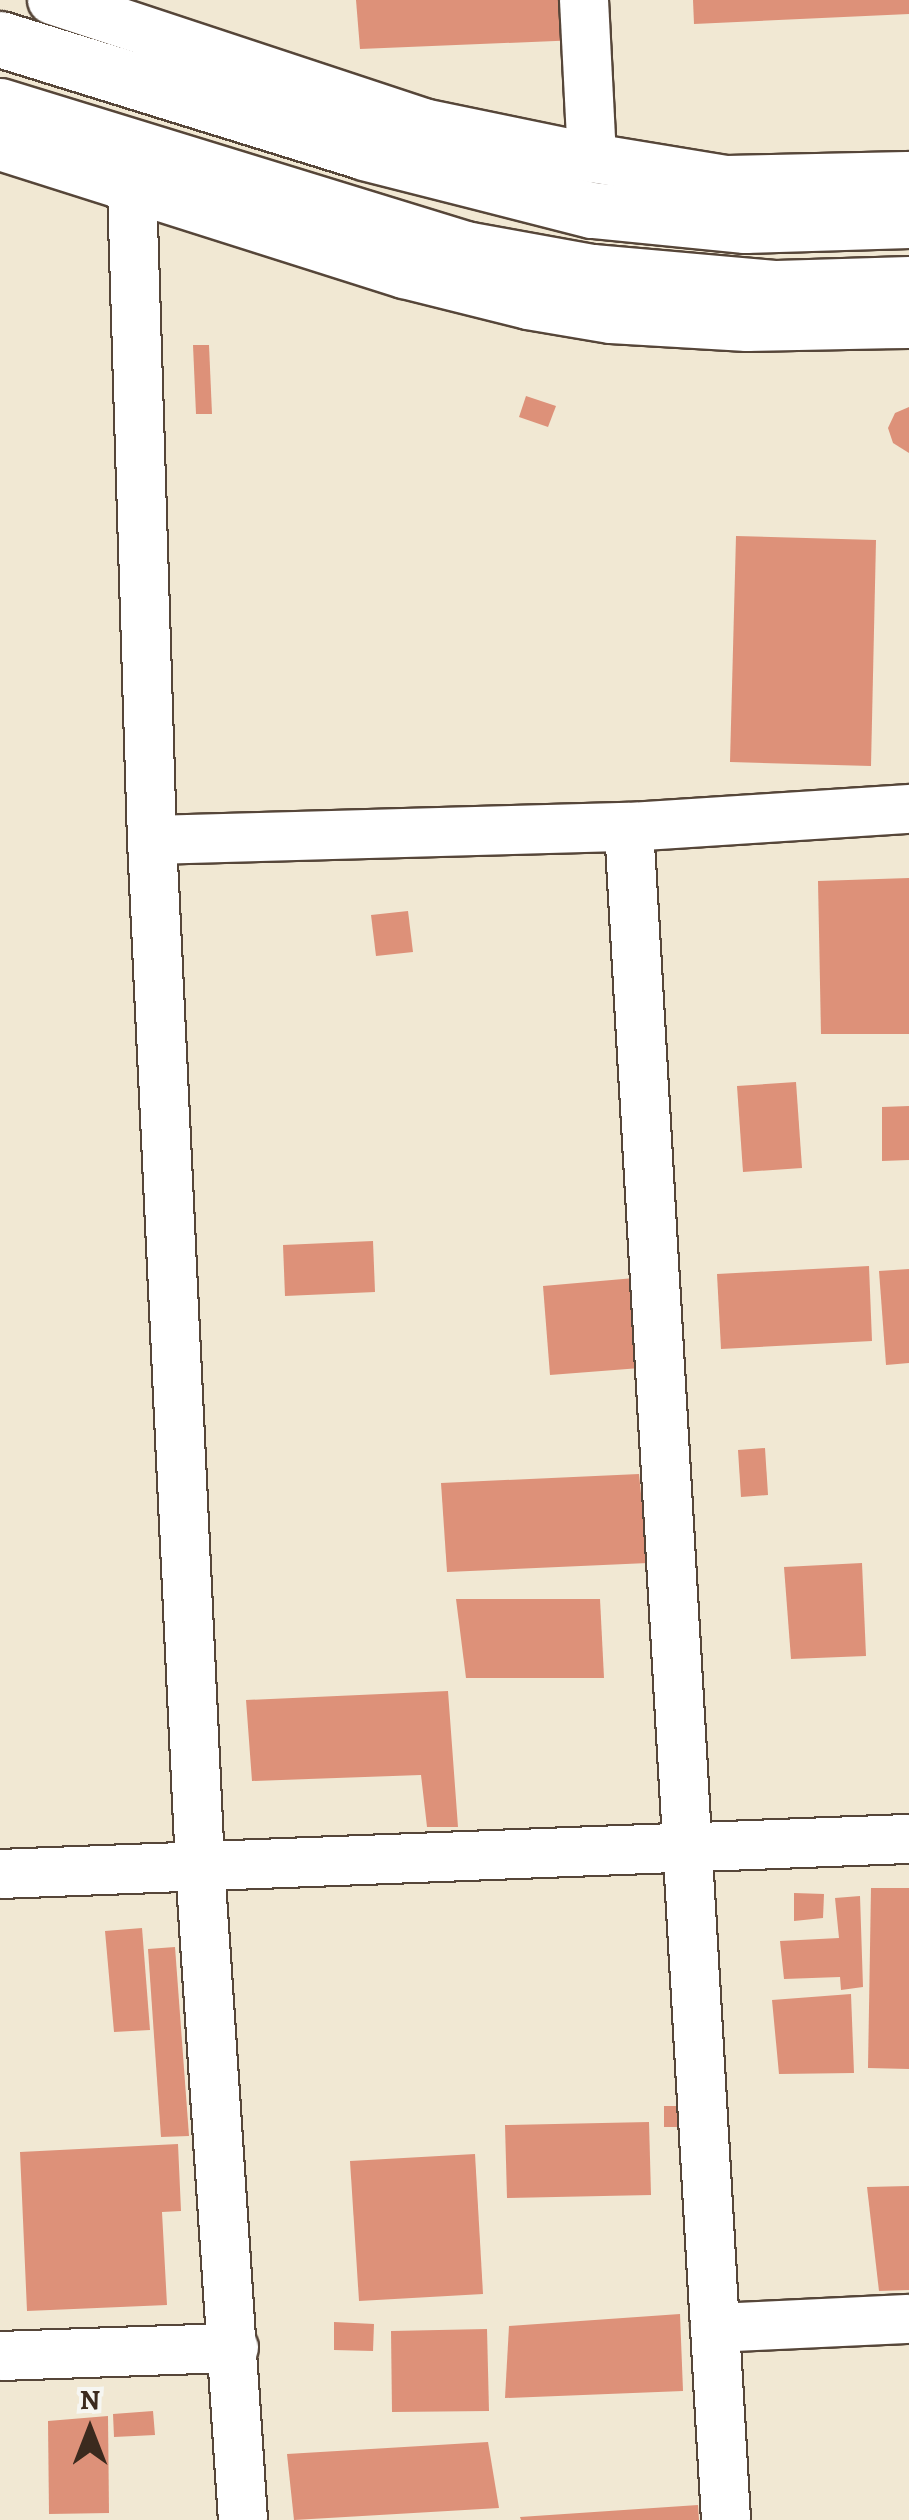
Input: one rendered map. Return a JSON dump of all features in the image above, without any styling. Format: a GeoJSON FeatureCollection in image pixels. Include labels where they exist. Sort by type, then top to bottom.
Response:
{"type":"FeatureCollection","features":[{"type":"Feature","properties":{"kind":"main road"},"geometry":{"type":"LineString","coordinates":[[0,39],[364,152],[592,210],[745,225],[909,220]]}},
{"type":"Feature","properties":{"kind":"main road"},"geometry":{"type":"LineString","coordinates":[[0,106],[465,249],[592,272],[776,288],[909,284]]}},
{"type":"Feature","properties":{"kind":"street"},"geometry":{"type":"LineString","coordinates":[[52,0],[125,11],[424,123],[592,158],[727,180],[909,176]]}},
{"type":"Feature","properties":{"kind":"street"},"geometry":{"type":"LineString","coordinates":[[584,0],[592,158]]}},
{"type":"Feature","properties":{"kind":"street"},"geometry":{"type":"LineString","coordinates":[[0,146],[404,274],[578,314],[747,327],[909,324]]}},
{"type":"Feature","properties":{"kind":"street"},"geometry":{"type":"LineString","coordinates":[[132,188],[152,840],[200,1866],[244,2520]]}},
{"type":"Feature","properties":{"kind":"street"},"geometry":{"type":"LineString","coordinates":[[152,840],[629,827],[909,810]]}},
{"type":"Feature","properties":{"kind":"street"},"geometry":{"type":"LineString","coordinates":[[629,827],[726,2520]]}},
{"type":"Feature","properties":{"kind":"street"},"geometry":{"type":"LineString","coordinates":[[0,1874],[909,1838]]}},
{"type":"Feature","properties":{"kind":"street"},"geometry":{"type":"LineString","coordinates":[[715,2328],[909,2319]]}},
{"type":"Feature","properties":{"kind":"street"},"geometry":{"type":"LineString","coordinates":[[0,2356],[234,2348]]}},
{"type":"Feature","properties":{"kind":"building"},"geometry":{"type":"Polygon","coordinates":[[[356,0],[565,0],[579,40],[360,49],[356,0]]]}},
{"type":"Feature","properties":{"kind":"building"},"geometry":{"type":"Polygon","coordinates":[[[693,0],[909,0],[909,14],[694,24],[693,0]]]}},
{"type":"Feature","properties":{"kind":"building"},"geometry":{"type":"Polygon","coordinates":[[[193,345],[209,345],[212,414],[196,414],[193,345]]]}},
{"type":"Feature","properties":{"kind":"building"},"geometry":{"type":"Polygon","coordinates":[[[526,396],[556,406],[548,427],[519,417],[526,396]]]}},
{"type":"Feature","properties":{"kind":"building"},"geometry":{"type":"Polygon","coordinates":[[[909,407],[909,453],[893,443],[888,428],[895,413],[909,407]]]}},
{"type":"Feature","properties":{"kind":"building"},"geometry":{"type":"Polygon","coordinates":[[[736,536],[876,540],[871,766],[730,762],[736,536]]]}},
{"type":"Feature","properties":{"kind":"building"},"geometry":{"type":"Polygon","coordinates":[[[909,878],[909,1034],[821,1034],[818,881],[909,878]]]}},
{"type":"Feature","properties":{"kind":"building"},"geometry":{"type":"Polygon","coordinates":[[[408,911],[413,952],[376,956],[371,915],[408,911]]]}},
{"type":"Feature","properties":{"kind":"building"},"geometry":{"type":"Polygon","coordinates":[[[796,1082],[802,1168],[743,1172],[737,1086],[796,1082]]]}},
{"type":"Feature","properties":{"kind":"building"},"geometry":{"type":"Polygon","coordinates":[[[909,1106],[909,1160],[882,1161],[882,1107],[909,1106]]]}},
{"type":"Feature","properties":{"kind":"building"},"geometry":{"type":"Polygon","coordinates":[[[373,1241],[375,1292],[285,1296],[283,1245],[373,1241]]]}},
{"type":"Feature","properties":{"kind":"building"},"geometry":{"type":"Polygon","coordinates":[[[869,1266],[872,1341],[721,1349],[717,1274],[869,1266]]]}},
{"type":"Feature","properties":{"kind":"building"},"geometry":{"type":"Polygon","coordinates":[[[909,1269],[909,1363],[886,1365],[879,1271],[909,1269]]]}},
{"type":"Feature","properties":{"kind":"building"},"geometry":{"type":"Polygon","coordinates":[[[646,1277],[653,1367],[550,1375],[543,1286],[646,1277]]]}},
{"type":"Feature","properties":{"kind":"building"},"geometry":{"type":"Polygon","coordinates":[[[765,1448],[768,1495],[741,1497],[738,1450],[765,1448]]]}},
{"type":"Feature","properties":{"kind":"building"},"geometry":{"type":"Polygon","coordinates":[[[639,1474],[648,1563],[447,1572],[441,1483],[639,1474]]]}},
{"type":"Feature","properties":{"kind":"building"},"geometry":{"type":"Polygon","coordinates":[[[862,1563],[866,1656],[791,1659],[784,1567],[862,1563]]]}},
{"type":"Feature","properties":{"kind":"building"},"geometry":{"type":"Polygon","coordinates":[[[456,1599],[600,1599],[604,1678],[466,1678],[456,1599]]]}},
{"type":"Feature","properties":{"kind":"building"},"geometry":{"type":"Polygon","coordinates":[[[448,1691],[458,1827],[427,1827],[421,1775],[252,1781],[246,1700],[448,1691]]]}},
{"type":"Feature","properties":{"kind":"building"},"geometry":{"type":"Polygon","coordinates":[[[871,1888],[909,1888],[909,2069],[868,2068],[871,1888]]]}},
{"type":"Feature","properties":{"kind":"building"},"geometry":{"type":"Polygon","coordinates":[[[794,1893],[824,1894],[823,1918],[794,1921],[794,1893]]]}},
{"type":"Feature","properties":{"kind":"building"},"geometry":{"type":"Polygon","coordinates":[[[860,1896],[863,1987],[841,1990],[840,1977],[784,1979],[780,1941],[839,1938],[835,1898],[860,1896]]]}},
{"type":"Feature","properties":{"kind":"building"},"geometry":{"type":"Polygon","coordinates":[[[142,1928],[150,2030],[114,2032],[105,1931],[142,1928]]]}},
{"type":"Feature","properties":{"kind":"building"},"geometry":{"type":"Polygon","coordinates":[[[175,1947],[189,2136],[161,2137],[148,1949],[175,1947]]]}},
{"type":"Feature","properties":{"kind":"building"},"geometry":{"type":"Polygon","coordinates":[[[851,1994],[854,2073],[779,2074],[772,2000],[851,1994]]]}},
{"type":"Feature","properties":{"kind":"building"},"geometry":{"type":"Polygon","coordinates":[[[664,2106],[684,2106],[684,2127],[664,2127],[664,2106]]]}},
{"type":"Feature","properties":{"kind":"building"},"geometry":{"type":"Polygon","coordinates":[[[649,2122],[651,2195],[507,2198],[505,2125],[649,2122]]]}},
{"type":"Feature","properties":{"kind":"building"},"geometry":{"type":"Polygon","coordinates":[[[178,2144],[181,2211],[162,2212],[167,2305],[27,2311],[20,2152],[178,2144]]]}},
{"type":"Feature","properties":{"kind":"building"},"geometry":{"type":"Polygon","coordinates":[[[475,2154],[483,2294],[359,2301],[350,2161],[475,2154]]]}},
{"type":"Feature","properties":{"kind":"building"},"geometry":{"type":"Polygon","coordinates":[[[909,2186],[909,2290],[879,2291],[867,2187],[909,2186]]]}},
{"type":"Feature","properties":{"kind":"building"},"geometry":{"type":"Polygon","coordinates":[[[680,2314],[683,2391],[505,2398],[509,2326],[680,2314]]]}},
{"type":"Feature","properties":{"kind":"building"},"geometry":{"type":"Polygon","coordinates":[[[334,2322],[374,2324],[373,2351],[334,2350],[334,2322]]]}},
{"type":"Feature","properties":{"kind":"building"},"geometry":{"type":"Polygon","coordinates":[[[487,2329],[489,2411],[392,2412],[391,2331],[487,2329]]]}},
{"type":"Feature","properties":{"kind":"building"},"geometry":{"type":"Polygon","coordinates":[[[153,2411],[155,2435],[114,2437],[113,2414],[153,2411]]]}},
{"type":"Feature","properties":{"kind":"building"},"geometry":{"type":"Polygon","coordinates":[[[108,2416],[109,2513],[49,2514],[48,2421],[108,2416]]]}},
{"type":"Feature","properties":{"kind":"building"},"geometry":{"type":"Polygon","coordinates":[[[488,2442],[499,2508],[294,2520],[287,2454],[488,2442]]]}},
{"type":"Feature","properties":{"kind":"building"},"geometry":{"type":"Polygon","coordinates":[[[698,2505],[699,2520],[520,2517],[698,2505]]]}}]}
